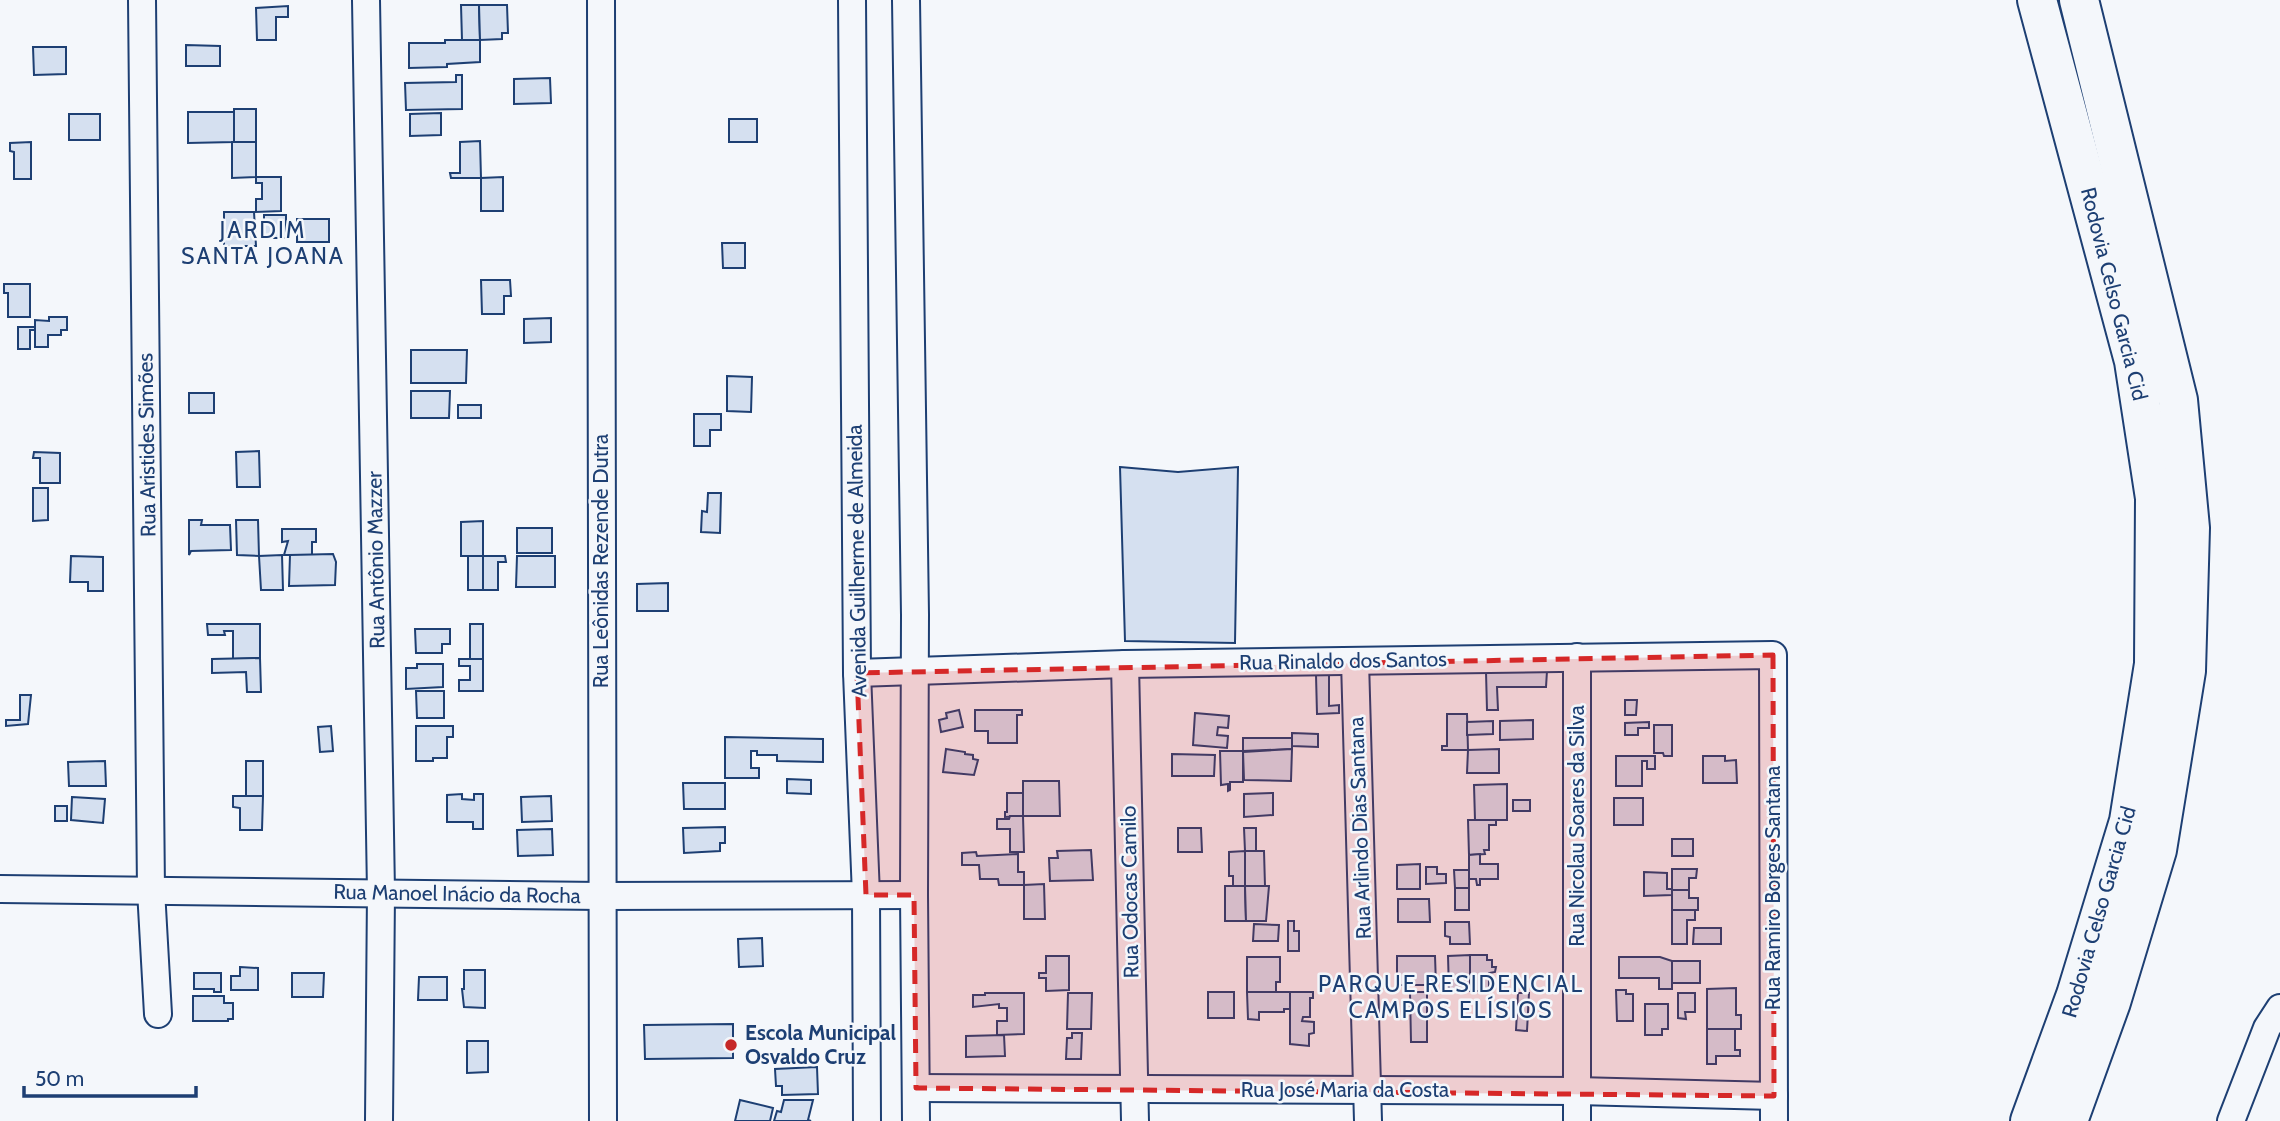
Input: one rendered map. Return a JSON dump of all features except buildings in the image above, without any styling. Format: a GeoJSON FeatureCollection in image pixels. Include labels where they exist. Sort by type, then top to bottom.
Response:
{"type":"FeatureCollection","features":[{"type":"Feature","properties":{"kind":"highway","name":"Rodovia Celso Garcia Cid"},"geometry":{"type":"LineString","coordinates":[[2030,1121],[2076,996],[2129,821],[2154,664],[2155,498],[2134,361],[2037,0]]}},
{"type":"Feature","properties":{"kind":"highway","name":"Rodovia Celso Garcia Cid"},"geometry":{"type":"LineString","coordinates":[[2068,1121],[2111,1002],[2157,850],[2186,671],[2190,528],[2178,400],[2079,0]]}},
{"type":"Feature","properties":{"kind":"highway"},"geometry":{"type":"LineString","coordinates":[[2094,0],[2105,108]]}},
{"type":"Feature","properties":{"kind":"street","name":"Rua Aristides Simões"},"geometry":{"type":"LineString","coordinates":[[142,0],[151,890],[158,1014]]}},
{"type":"Feature","properties":{"kind":"street","name":"Rua Antônio Mazzer"},"geometry":{"type":"LineString","coordinates":[[366,0],[381,892],[379,1121]]}},
{"type":"Feature","properties":{"kind":"street","name":"Rua Leônidas Rezende Dutra"},"geometry":{"type":"LineString","coordinates":[[601,0],[603,1121]]}},
{"type":"Feature","properties":{"kind":"street","name":"Avenida Guilherme de Almeida"},"geometry":{"type":"LineString","coordinates":[[852,0],[857,673],[866,895],[867,1121]]}},
{"type":"Feature","properties":{"kind":"street"},"geometry":{"type":"LineString","coordinates":[[906,0],[915,615],[916,1121]]}},
{"type":"Feature","properties":{"kind":"street","name":"Rua Rinaldo dos Santos"},"geometry":{"type":"LineString","coordinates":[[857,673],[1125,664],[1773,655]]}},
{"type":"Feature","properties":{"kind":"street","name":"Rua Ramiro Borges Santana"},"geometry":{"type":"LineString","coordinates":[[1773,655],[1774,1108]]}},
{"type":"Feature","properties":{"kind":"street","name":"Rua Nicolau Soares da Silva"},"geometry":{"type":"LineString","coordinates":[[1577,657],[1577,1121]]}},
{"type":"Feature","properties":{"kind":"street","name":"Rua Arlindo Dias Santana"},"geometry":{"type":"LineString","coordinates":[[1355,661],[1368,1121]]}},
{"type":"Feature","properties":{"kind":"street","name":"Rua Odocas Camilo"},"geometry":{"type":"LineString","coordinates":[[1125,664],[1135,1121]]}},
{"type":"Feature","properties":{"kind":"street","name":"Rua Manoel Inácio da Rocha"},"geometry":{"type":"LineString","coordinates":[[0,888],[602,896],[914,895]]}},
{"type":"Feature","properties":{"kind":"street"},"geometry":{"type":"LineString","coordinates":[[2241,1119],[2267,1028],[2280,1008]]}},
{"type":"Feature","properties":{"kind":"street","name":"Rua José Maria da Costa"},"geometry":{"type":"LineString","coordinates":[[916,1088],[1577,1091],[1774,1108]]}},
{"type":"Feature","properties":{"kind":"highlighted area"},"geometry":{"type":"Polygon","coordinates":[[[1773,655],[1774,1096],[916,1088],[914,895],[866,895],[857,673],[1773,655]]]}},
{"type":"Feature","properties":{"kind":"place","name":"Escola Municipal Osvaldo Cruz"},"geometry":{"type":"Point","coordinates":[731,1045]}},
{"type":"Feature","properties":{"kind":"district","name":"JARDIM SANTA JOANA"},"geometry":{"type":"Point","coordinates":[263,243]}},
{"type":"Feature","properties":{"kind":"district","name":"PARQUE RESIDENCIAL CAMPOS ELÍSIOS"},"geometry":{"type":"Point","coordinates":[1451,997]}}]}
